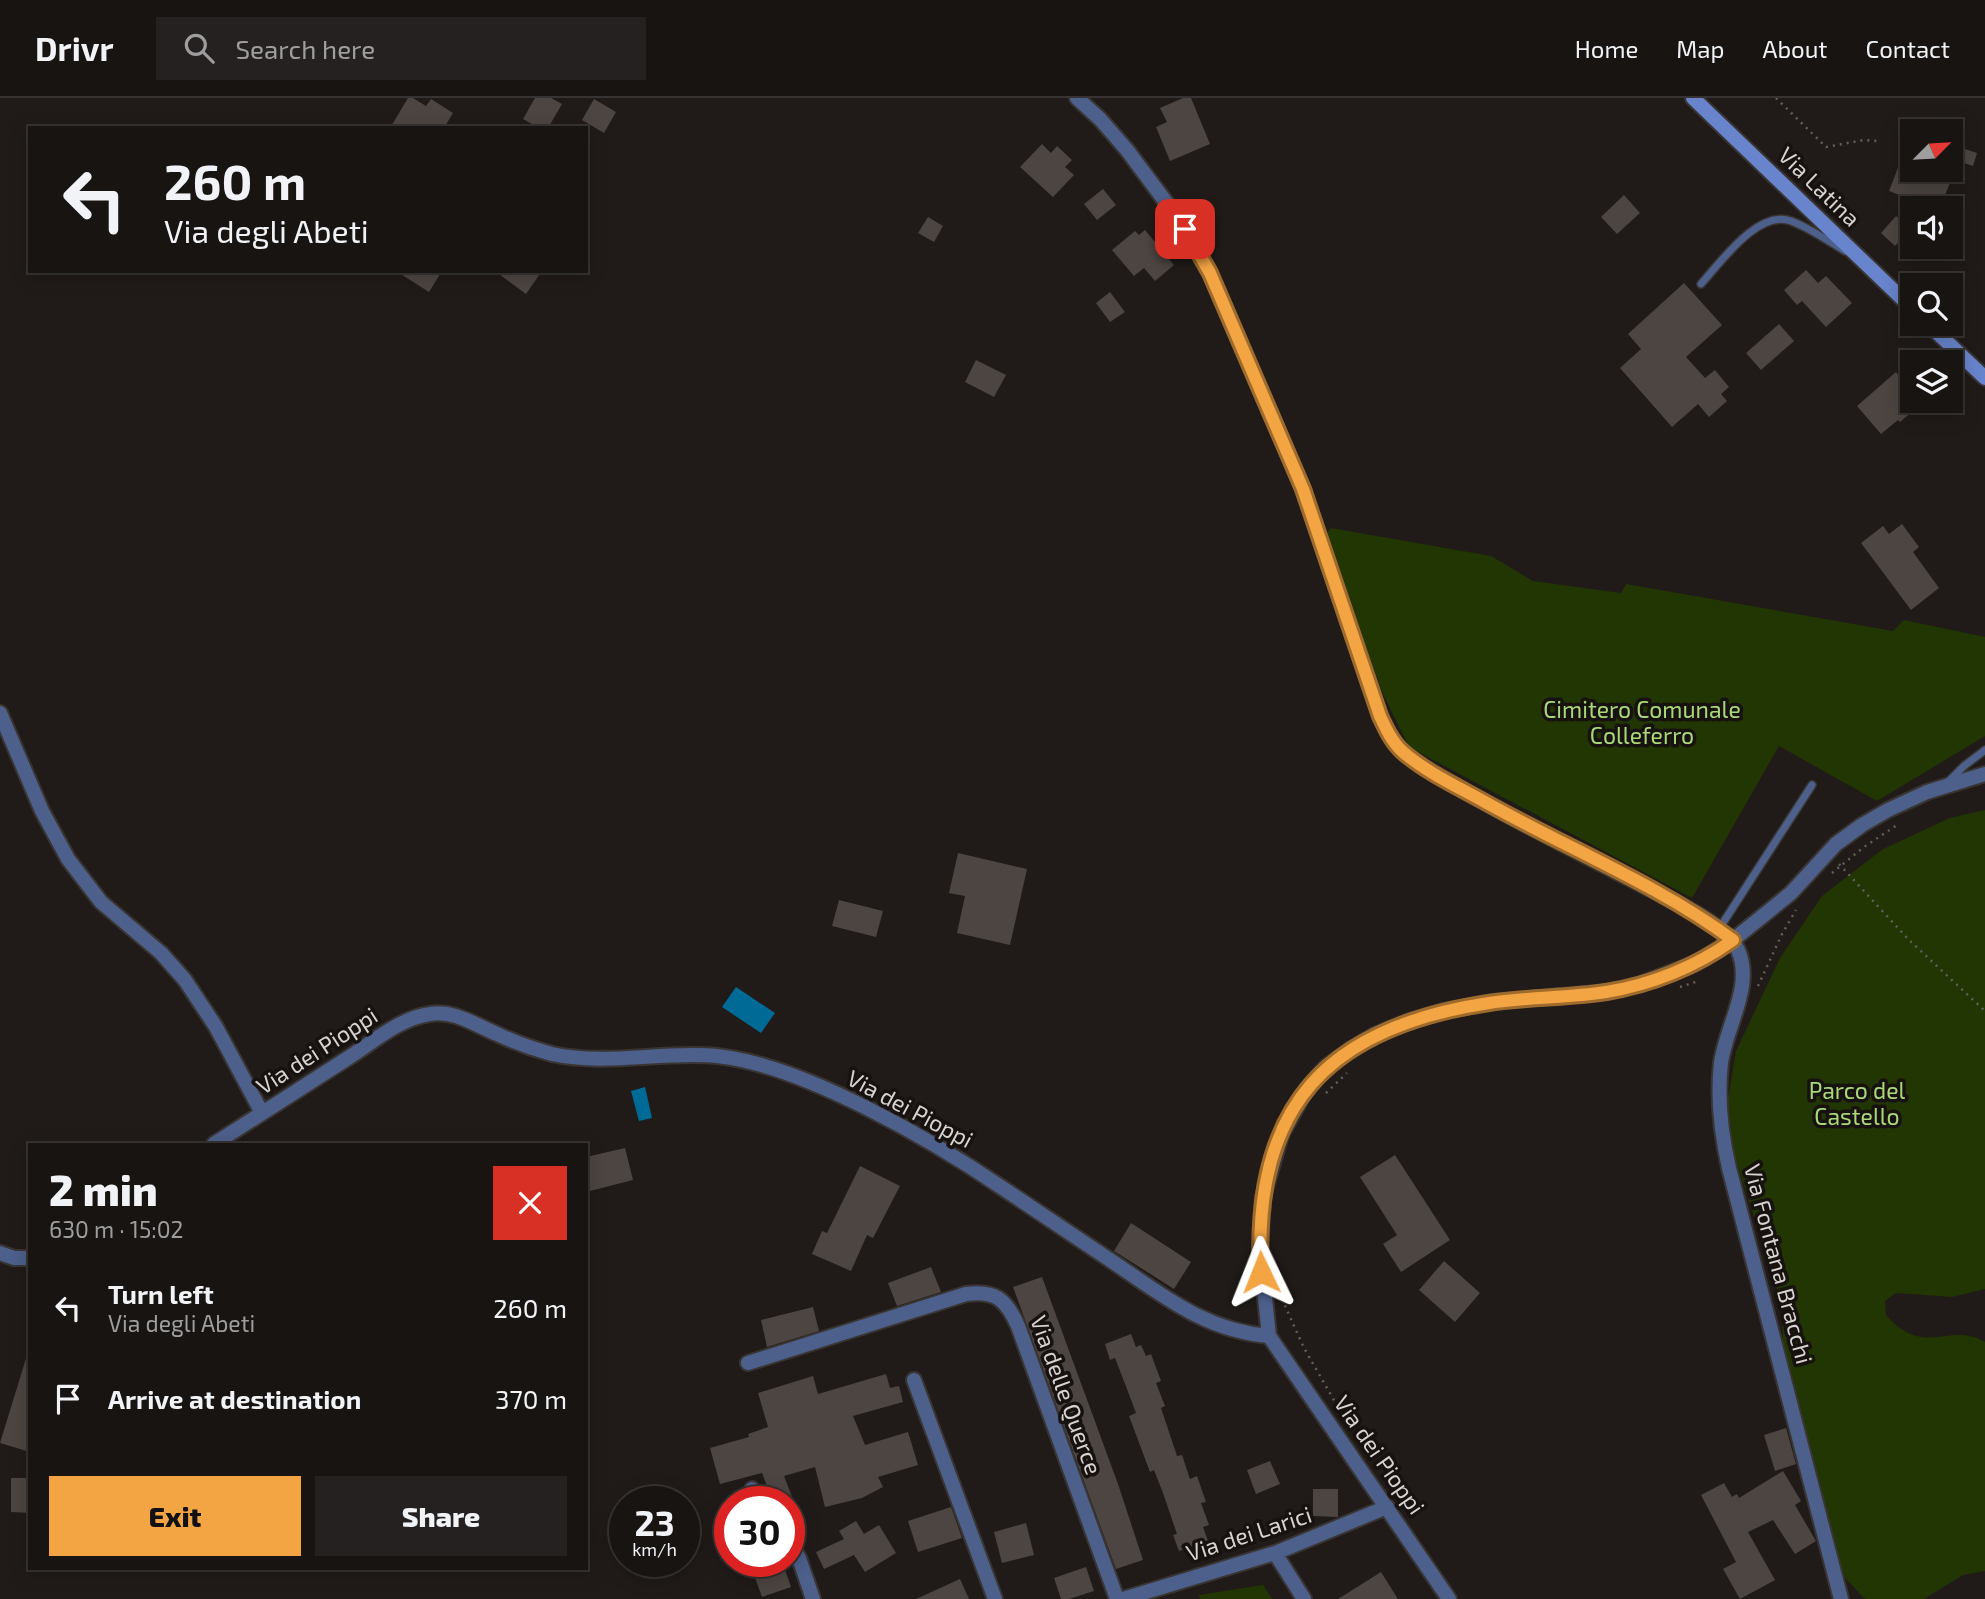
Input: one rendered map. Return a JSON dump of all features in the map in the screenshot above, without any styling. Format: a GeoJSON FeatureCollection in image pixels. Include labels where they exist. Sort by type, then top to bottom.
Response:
{"type":"FeatureCollection","features":[{"type":"Feature","properties":{"kind":"main road","name":"Via Latina"},"geometry":{"type":"LineString","coordinates":[[1693,98],[1900,297]]}},
{"type":"Feature","properties":{"kind":"main road"},"geometry":{"type":"LineString","coordinates":[[1941,336],[1985,378]]}},
{"type":"Feature","properties":{"kind":"street"},"geometry":{"type":"LineString","coordinates":[[1077,98],[1100,118],[1127,150],[1180,221],[1210,273],[1303,489],[1380,716],[1394,743],[1409,757],[1477,798],[1675,902],[1733,940]]}},
{"type":"Feature","properties":{"kind":"street"},"geometry":{"type":"LineString","coordinates":[[0,713],[42,811],[75,870],[110,911],[161,953],[185,980],[216,1027],[262,1113]]}},
{"type":"Feature","properties":{"kind":"street"},"geometry":{"type":"LineString","coordinates":[[1269,1336],[1260,1250],[1265,1189],[1275,1152],[1288,1120],[1306,1090],[1326,1067],[1368,1039],[1407,1022],[1444,1011],[1492,1002],[1572,996],[1625,988],[1696,962],[1733,940],[1791,893],[1849,834],[1875,817],[1945,785],[1985,774]]}},
{"type":"Feature","properties":{"kind":"street","name":"Via Fontana Bracchi"},"geometry":{"type":"LineString","coordinates":[[1733,940],[1742,960],[1744,976],[1721,1060],[1721,1130],[1841,1599]]}},
{"type":"Feature","properties":{"kind":"street","name":"Via dei Pioppi"},"geometry":{"type":"LineString","coordinates":[[216,1143],[400,1025],[433,1013],[460,1017],[535,1049],[565,1056],[609,1059],[695,1055],[737,1059],[767,1067],[876,1114],[938,1148],[993,1181],[1195,1316],[1238,1333],[1269,1336],[1449,1599]]}},
{"type":"Feature","properties":{"kind":"street"},"geometry":{"type":"LineString","coordinates":[[0,1253],[14,1258],[28,1258]]}},
{"type":"Feature","properties":{"kind":"street","name":"Via delle Querce"},"geometry":{"type":"LineString","coordinates":[[748,1363],[965,1294],[983,1293],[998,1297],[1018,1326],[1117,1599]]}},
{"type":"Feature","properties":{"kind":"street"},"geometry":{"type":"LineString","coordinates":[[914,1380],[995,1599]]}},
{"type":"Feature","properties":{"kind":"street","name":"Via dei Larici"},"geometry":{"type":"LineString","coordinates":[[1123,1599],[1275,1553],[1387,1507]]}},
{"type":"Feature","properties":{"kind":"street"},"geometry":{"type":"LineString","coordinates":[[1275,1553],[1304,1599]]}},
{"type":"Feature","properties":{"kind":"street"},"geometry":{"type":"LineString","coordinates":[[805,1576],[813,1599]]}},
{"type":"Feature","properties":{"kind":"lane"},"geometry":{"type":"LineString","coordinates":[[1701,284],[1751,231],[1774,219],[1796,223],[1864,262]]}},
{"type":"Feature","properties":{"kind":"lane"},"geometry":{"type":"LineString","coordinates":[[1945,785],[1985,750]]}},
{"type":"Feature","properties":{"kind":"lane"},"geometry":{"type":"LineString","coordinates":[[1719,930],[1812,785]]}},
{"type":"Feature","properties":{"kind":"path"},"geometry":{"type":"LineString","coordinates":[[1776,98],[1826,146],[1864,140],[1878,141]]}},
{"type":"Feature","properties":{"kind":"path"},"geometry":{"type":"LineString","coordinates":[[1829,876],[1864,847],[1903,821]]}},
{"type":"Feature","properties":{"kind":"path"},"geometry":{"type":"LineString","coordinates":[[1829,853],[1909,940],[1985,1011]]}},
{"type":"Feature","properties":{"kind":"path"},"geometry":{"type":"LineString","coordinates":[[1754,996],[1782,934],[1797,910]]}},
{"type":"Feature","properties":{"kind":"path"},"geometry":{"type":"LineString","coordinates":[[1676,989],[1699,981]]}},
{"type":"Feature","properties":{"kind":"path"},"geometry":{"type":"LineString","coordinates":[[1324,1095],[1348,1072]]}},
{"type":"Feature","properties":{"kind":"path"},"geometry":{"type":"LineString","coordinates":[[1280,1293],[1304,1348],[1336,1404]]}},
{"type":"Feature","properties":{"kind":"green space","name":"Cimitero Comunale Colleferro"},"geometry":{"type":"Polygon","coordinates":[[[1331,528],[1491,556],[1533,581],[1621,593],[1626,584],[1893,631],[1904,620],[1985,637],[1985,736],[1877,801],[1779,746],[1692,898],[1409,747],[1383,694],[1325,535],[1331,528]]]}},
{"type":"Feature","properties":{"kind":"green space","name":"Parco del Castello"},"geometry":{"type":"Polygon","coordinates":[[[1985,810],[1985,1289],[1952,1297],[1896,1293],[1885,1301],[1886,1315],[1900,1328],[1913,1335],[1960,1335],[1985,1342],[1985,1571],[1963,1575],[1924,1599],[1865,1599],[1845,1578],[1839,1563],[1783,1351],[1782,1306],[1733,1150],[1728,1100],[1736,1051],[1780,958],[1822,896],[1883,849],[1950,818],[1985,810]]]}},
{"type":"Feature","properties":{"kind":"green space"},"geometry":{"type":"Polygon","coordinates":[[[1263,1585],[1272,1599],[1200,1599],[1199,1595],[1263,1585]]]}},
{"type":"Feature","properties":{"kind":"water"},"geometry":{"type":"Polygon","coordinates":[[[736,987],[775,1013],[761,1033],[722,1007],[736,987]]]}},
{"type":"Feature","properties":{"kind":"water"},"geometry":{"type":"Polygon","coordinates":[[[645,1087],[652,1118],[639,1121],[631,1091],[645,1087]]]}},
{"type":"Feature","properties":{"kind":"building"},"geometry":{"type":"Polygon","coordinates":[[[408,98],[426,106],[431,99],[453,113],[445,126],[391,126],[408,98]]]}},
{"type":"Feature","properties":{"kind":"building"},"geometry":{"type":"Polygon","coordinates":[[[535,98],[551,98],[562,104],[549,126],[535,126],[523,119],[535,98]]]}},
{"type":"Feature","properties":{"kind":"building"},"geometry":{"type":"Polygon","coordinates":[[[1183,98],[1191,98],[1210,144],[1170,161],[1156,127],[1167,122],[1160,108],[1183,98]]]}},
{"type":"Feature","properties":{"kind":"building"},"geometry":{"type":"Polygon","coordinates":[[[594,99],[616,112],[604,133],[582,120],[594,99]]]}},
{"type":"Feature","properties":{"kind":"building"},"geometry":{"type":"Polygon","coordinates":[[[1042,144],[1051,153],[1057,146],[1072,160],[1065,167],[1074,175],[1053,197],[1020,167],[1042,144]]]}},
{"type":"Feature","properties":{"kind":"building"},"geometry":{"type":"Polygon","coordinates":[[[1964,149],[1977,153],[1973,166],[1964,163],[1964,149]]]}},
{"type":"Feature","properties":{"kind":"building"},"geometry":{"type":"Polygon","coordinates":[[[1899,165],[1900,182],[1950,182],[1945,196],[1902,196],[1889,191],[1899,165]]]}},
{"type":"Feature","properties":{"kind":"building"},"geometry":{"type":"Polygon","coordinates":[[[1103,189],[1116,205],[1097,220],[1084,204],[1103,189]]]}},
{"type":"Feature","properties":{"kind":"building"},"geometry":{"type":"Polygon","coordinates":[[[1624,195],[1640,213],[1617,234],[1601,217],[1624,195]]]}},
{"type":"Feature","properties":{"kind":"building"},"geometry":{"type":"Polygon","coordinates":[[[1896,216],[1900,219],[1900,241],[1895,246],[1881,233],[1896,216]]]}},
{"type":"Feature","properties":{"kind":"building"},"geometry":{"type":"Polygon","coordinates":[[[928,217],[943,226],[934,242],[918,233],[928,217]]]}},
{"type":"Feature","properties":{"kind":"building"},"geometry":{"type":"Polygon","coordinates":[[[1145,230],[1174,265],[1155,281],[1144,268],[1134,276],[1112,250],[1135,231],[1139,235],[1145,230]]]}},
{"type":"Feature","properties":{"kind":"building"},"geometry":{"type":"Polygon","coordinates":[[[1806,270],[1818,283],[1826,276],[1852,303],[1826,327],[1802,301],[1797,305],[1784,290],[1806,270]]]}},
{"type":"Feature","properties":{"kind":"building"},"geometry":{"type":"Polygon","coordinates":[[[399,273],[441,273],[429,292],[399,273]]]}},
{"type":"Feature","properties":{"kind":"building"},"geometry":{"type":"Polygon","coordinates":[[[498,273],[541,273],[526,294],[498,273]]]}},
{"type":"Feature","properties":{"kind":"building"},"geometry":{"type":"Polygon","coordinates":[[[1684,283],[1722,325],[1686,357],[1705,378],[1715,370],[1729,387],[1721,394],[1727,401],[1709,417],[1698,404],[1672,427],[1620,368],[1641,349],[1628,334],[1684,283]]]}},
{"type":"Feature","properties":{"kind":"building"},"geometry":{"type":"Polygon","coordinates":[[[1110,292],[1125,312],[1110,322],[1096,303],[1110,292]]]}},
{"type":"Feature","properties":{"kind":"building"},"geometry":{"type":"Polygon","coordinates":[[[1779,324],[1794,341],[1761,370],[1746,353],[1779,324]]]}},
{"type":"Feature","properties":{"kind":"building"},"geometry":{"type":"Polygon","coordinates":[[[976,360],[1006,375],[994,397],[965,382],[976,360]]]}},
{"type":"Feature","properties":{"kind":"building"},"geometry":{"type":"Polygon","coordinates":[[[1896,372],[1900,377],[1900,413],[1911,413],[1881,434],[1857,406],[1896,372]]]}},
{"type":"Feature","properties":{"kind":"building"},"geometry":{"type":"Polygon","coordinates":[[[1902,524],[1919,547],[1913,552],[1939,588],[1911,610],[1861,543],[1883,526],[1889,534],[1902,524]]]}},
{"type":"Feature","properties":{"kind":"building"},"geometry":{"type":"Polygon","coordinates":[[[958,853],[1027,869],[1010,945],[957,933],[965,896],[949,893],[958,853]]]}},
{"type":"Feature","properties":{"kind":"building"},"geometry":{"type":"Polygon","coordinates":[[[839,900],[883,911],[876,937],[832,926],[839,900]]]}},
{"type":"Feature","properties":{"kind":"building"},"geometry":{"type":"Polygon","coordinates":[[[625,1148],[633,1180],[588,1191],[588,1157],[625,1148]]]}},
{"type":"Feature","properties":{"kind":"building"},"geometry":{"type":"Polygon","coordinates":[[[1395,1155],[1450,1240],[1401,1272],[1383,1244],[1397,1235],[1360,1177],[1395,1155]]]}},
{"type":"Feature","properties":{"kind":"building"},"geometry":{"type":"Polygon","coordinates":[[[860,1166],[900,1186],[873,1238],[867,1235],[851,1271],[812,1254],[822,1231],[827,1233],[860,1166]]]}},
{"type":"Feature","properties":{"kind":"building"},"geometry":{"type":"Polygon","coordinates":[[[1131,1223],[1191,1262],[1174,1289],[1114,1251],[1131,1223]]]}},
{"type":"Feature","properties":{"kind":"building"},"geometry":{"type":"Polygon","coordinates":[[[1444,1261],[1480,1293],[1455,1322],[1419,1290],[1444,1261]]]}},
{"type":"Feature","properties":{"kind":"building"},"geometry":{"type":"Polygon","coordinates":[[[931,1267],[941,1292],[897,1306],[888,1283],[931,1267]]]}},
{"type":"Feature","properties":{"kind":"building"},"geometry":{"type":"Polygon","coordinates":[[[1042,1277],[1143,1560],[1116,1569],[1013,1287],[1042,1277]]]}},
{"type":"Feature","properties":{"kind":"building"},"geometry":{"type":"Polygon","coordinates":[[[813,1307],[819,1331],[767,1347],[761,1320],[813,1307]]]}},
{"type":"Feature","properties":{"kind":"building"},"geometry":{"type":"Polygon","coordinates":[[[1131,1334],[1136,1347],[1141,1345],[1146,1356],[1151,1354],[1161,1381],[1156,1383],[1165,1406],[1161,1408],[1177,1456],[1182,1455],[1190,1479],[1197,1476],[1206,1502],[1201,1503],[1209,1525],[1203,1527],[1208,1541],[1179,1551],[1173,1535],[1177,1534],[1163,1493],[1154,1470],[1150,1472],[1129,1416],[1136,1413],[1115,1358],[1110,1360],[1105,1344],[1131,1334]]]}},
{"type":"Feature","properties":{"kind":"building"},"geometry":{"type":"Polygon","coordinates":[[[27,1355],[28,1355],[28,1451],[0,1443],[27,1355]]]}},
{"type":"Feature","properties":{"kind":"building"},"geometry":{"type":"Polygon","coordinates":[[[886,1374],[890,1388],[899,1386],[903,1402],[853,1416],[865,1445],[908,1432],[918,1465],[878,1477],[883,1487],[862,1498],[825,1507],[815,1467],[784,1476],[788,1486],[767,1486],[762,1473],[720,1484],[710,1448],[749,1437],[748,1434],[768,1427],[758,1393],[813,1376],[818,1394],[886,1374]]]}},
{"type":"Feature","properties":{"kind":"building"},"geometry":{"type":"Polygon","coordinates":[[[1786,1428],[1796,1464],[1775,1471],[1764,1435],[1786,1428]]]}},
{"type":"Feature","properties":{"kind":"building"},"geometry":{"type":"Polygon","coordinates":[[[1270,1461],[1280,1484],[1256,1494],[1247,1470],[1270,1461]]]}},
{"type":"Feature","properties":{"kind":"building"},"geometry":{"type":"Polygon","coordinates":[[[1783,1471],[1801,1501],[1795,1505],[1816,1541],[1795,1554],[1773,1520],[1748,1532],[1775,1580],[1740,1599],[1723,1569],[1736,1562],[1701,1495],[1724,1483],[1732,1497],[1737,1494],[1739,1498],[1783,1471]]]}},
{"type":"Feature","properties":{"kind":"building"},"geometry":{"type":"Polygon","coordinates":[[[11,1478],[28,1478],[28,1513],[11,1512],[11,1478]]]}},
{"type":"Feature","properties":{"kind":"building"},"geometry":{"type":"Polygon","coordinates":[[[1313,1489],[1338,1489],[1338,1517],[1313,1516],[1313,1489]]]}},
{"type":"Feature","properties":{"kind":"building"},"geometry":{"type":"Polygon","coordinates":[[[951,1507],[962,1538],[918,1552],[908,1521],[951,1507]]]}},
{"type":"Feature","properties":{"kind":"building"},"geometry":{"type":"Polygon","coordinates":[[[856,1521],[864,1534],[879,1525],[896,1553],[865,1572],[854,1555],[824,1569],[816,1552],[844,1539],[839,1531],[856,1521]]]}},
{"type":"Feature","properties":{"kind":"building"},"geometry":{"type":"Polygon","coordinates":[[[1026,1523],[1034,1555],[1002,1563],[994,1532],[1026,1523]]]}},
{"type":"Feature","properties":{"kind":"building"},"geometry":{"type":"Polygon","coordinates":[[[1086,1567],[1094,1591],[1061,1599],[1054,1578],[1086,1567]]]}},
{"type":"Feature","properties":{"kind":"building"},"geometry":{"type":"Polygon","coordinates":[[[1381,1572],[1398,1599],[1338,1599],[1381,1572]]]}},
{"type":"Feature","properties":{"kind":"building"},"geometry":{"type":"Polygon","coordinates":[[[755,1577],[788,1577],[791,1587],[762,1597],[755,1577]]]}},
{"type":"Feature","properties":{"kind":"building"},"geometry":{"type":"Polygon","coordinates":[[[960,1579],[969,1599],[916,1599],[960,1579]]]}},
{"type":"Feature","properties":{"kind":"route"},"geometry":{"type":"LineString","coordinates":[[1185,229],[1210,273],[1303,489],[1380,716],[1394,743],[1409,757],[1443,778],[1675,902],[1733,940],[1696,962],[1641,984],[1608,992],[1492,1002],[1444,1011],[1388,1029],[1338,1057],[1306,1090],[1281,1135],[1266,1182],[1262,1208],[1261,1272]]}}]}
